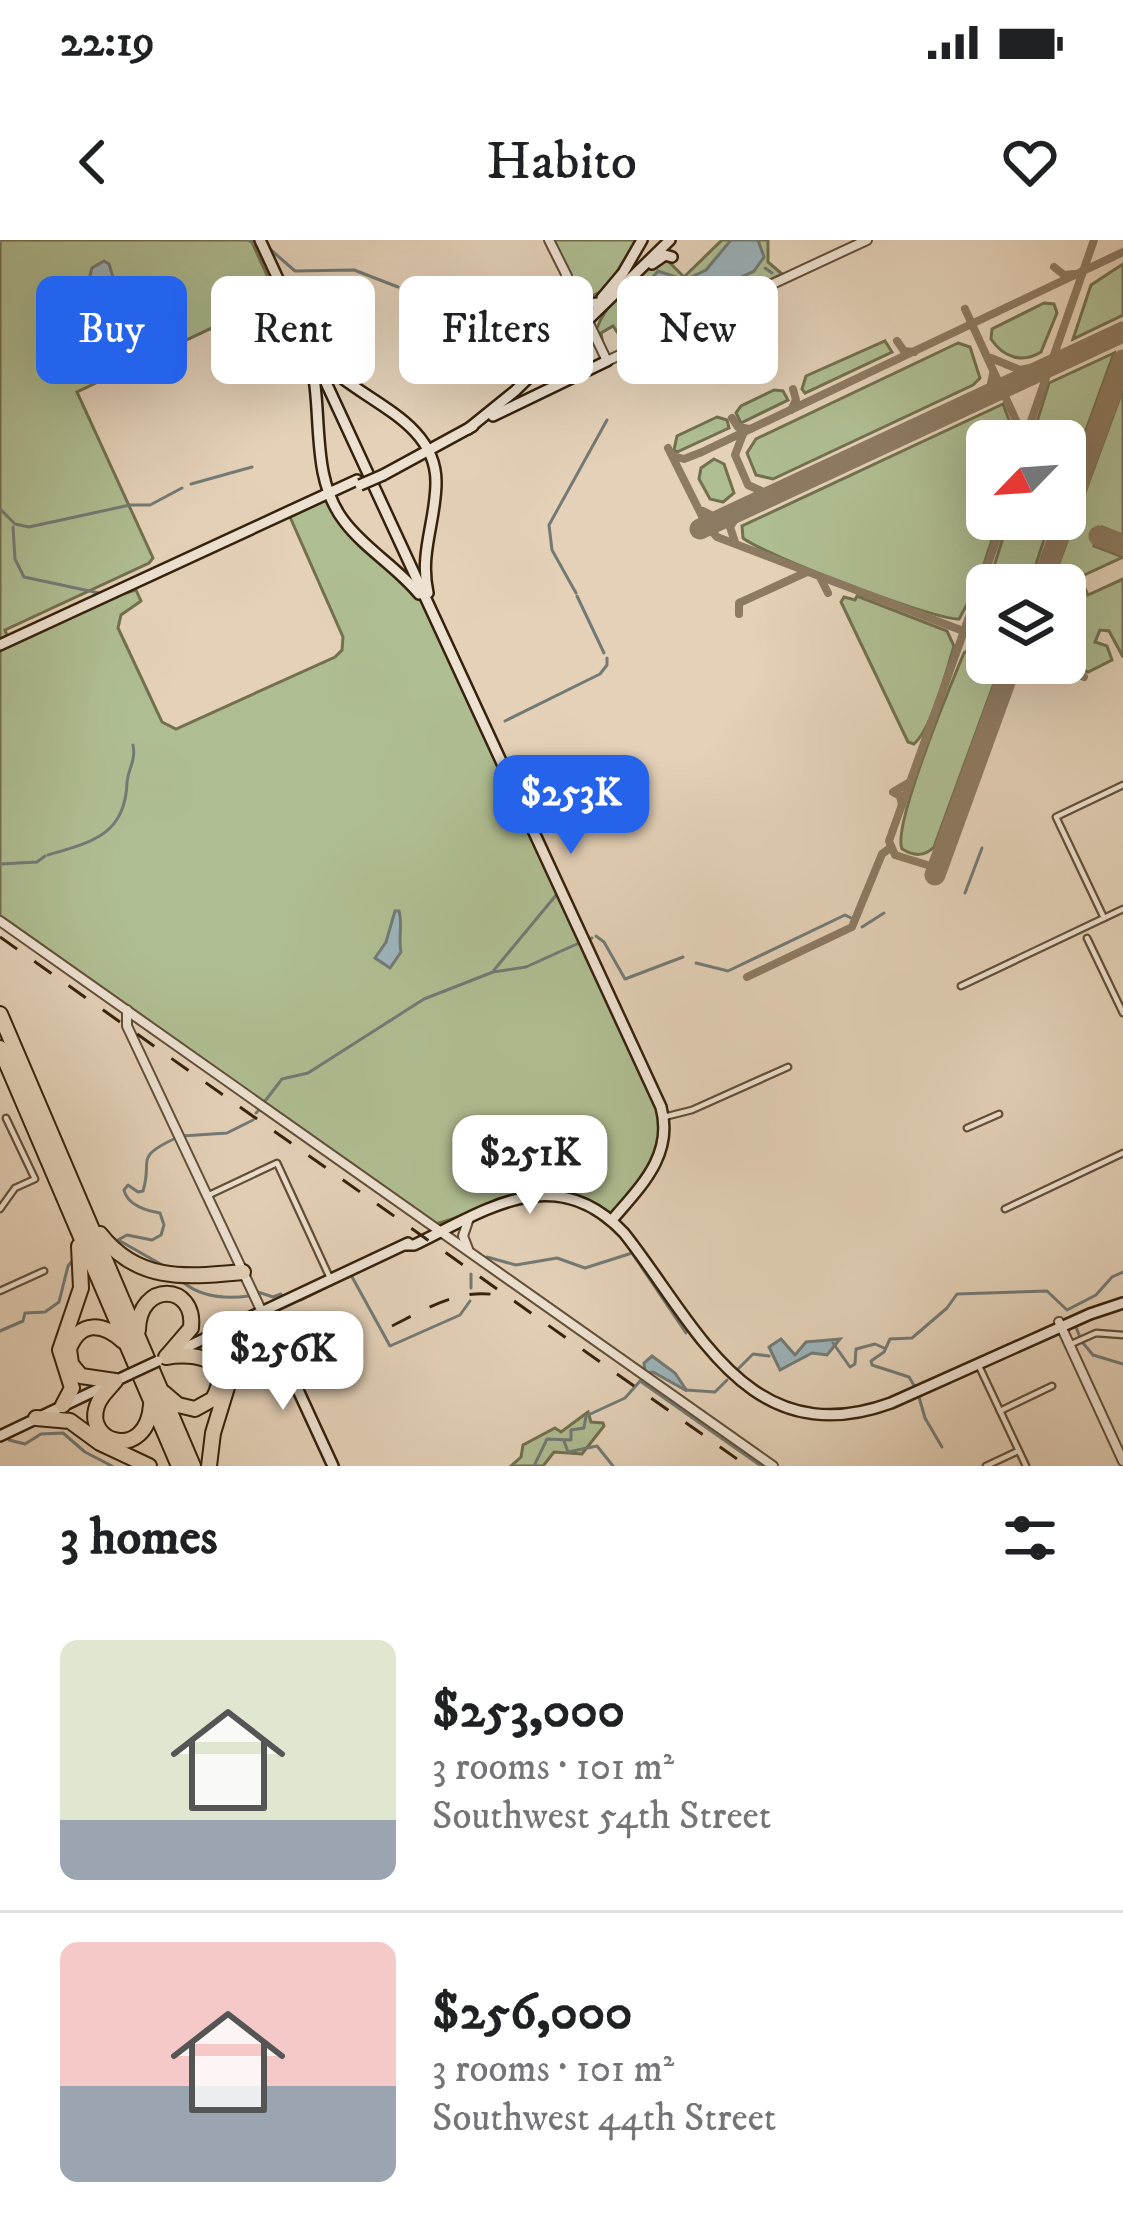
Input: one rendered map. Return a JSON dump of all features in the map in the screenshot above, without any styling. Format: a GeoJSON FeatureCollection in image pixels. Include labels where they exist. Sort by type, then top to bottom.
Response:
{"type":"FeatureCollection","features":[{"type":"Feature","properties":{"kind":"highway"},"geometry":{"type":"LineString","coordinates":[[0,1014],[132,1340],[193,1466]]}},
{"type":"Feature","properties":{"kind":"highway"},"geometry":{"type":"LineString","coordinates":[[0,1048],[77,1211],[110,1246],[147,1271],[183,1277],[243,1272]]}},
{"type":"Feature","properties":{"kind":"highway"},"geometry":{"type":"LineString","coordinates":[[63,1406],[72,1388],[60,1350],[80,1296],[82,1272],[77,1211]]}},
{"type":"Feature","properties":{"kind":"highway"},"geometry":{"type":"LineString","coordinates":[[132,1340],[149,1299],[168,1294],[182,1300],[191,1312],[191,1328],[162,1359]]}},
{"type":"Feature","properties":{"kind":"highway"},"geometry":{"type":"LineString","coordinates":[[122,1377],[81,1376],[69,1360],[70,1344],[80,1331],[94,1326],[132,1340]]}},
{"type":"Feature","properties":{"kind":"highway"},"geometry":{"type":"LineString","coordinates":[[208,1466],[227,1389],[217,1347],[226,1328]]}},
{"type":"Feature","properties":{"kind":"highway"},"geometry":{"type":"LineString","coordinates":[[156,1395],[195,1408],[209,1403],[219,1386],[217,1371],[204,1357],[188,1354],[162,1359]]}},
{"type":"Feature","properties":{"kind":"highway"},"geometry":{"type":"LineString","coordinates":[[122,1377],[100,1398],[95,1413],[99,1428],[110,1438],[125,1442],[142,1433],[156,1395]]}},
{"type":"Feature","properties":{"kind":"highway"},"geometry":{"type":"LineString","coordinates":[[156,1395],[179,1466]]}},
{"type":"Feature","properties":{"kind":"highway"},"geometry":{"type":"LineString","coordinates":[[36,1418],[70,1420],[100,1443],[149,1466]]}},
{"type":"Feature","properties":{"kind":"main road"},"geometry":{"type":"LineString","coordinates":[[593,312],[642,240]]}},
{"type":"Feature","properties":{"kind":"main road"},"geometry":{"type":"LineString","coordinates":[[593,313],[670,240]]}},
{"type":"Feature","properties":{"kind":"main road"},"geometry":{"type":"LineString","coordinates":[[264,241],[279,276]]}},
{"type":"Feature","properties":{"kind":"main road"},"geometry":{"type":"LineString","coordinates":[[642,267],[665,255],[672,257]]}},
{"type":"Feature","properties":{"kind":"main road"},"geometry":{"type":"LineString","coordinates":[[0,645],[358,483],[607,361]]}},
{"type":"Feature","properties":{"kind":"main road"},"geometry":{"type":"LineString","coordinates":[[315,384],[320,453],[330,493],[347,526],[405,577],[433,613]]}},
{"type":"Feature","properties":{"kind":"main road"},"geometry":{"type":"LineString","coordinates":[[328,384],[664,1117],[657,1163],[612,1220]]}},
{"type":"Feature","properties":{"kind":"main road"},"geometry":{"type":"LineString","coordinates":[[351,384],[404,421],[425,449],[436,482],[423,567],[433,613]]}},
{"type":"Feature","properties":{"kind":"main road"},"geometry":{"type":"LineString","coordinates":[[471,424],[520,384]]}},
{"type":"Feature","properties":{"kind":"main road"},"geometry":{"type":"LineString","coordinates":[[0,1436],[517,1196],[551,1196],[583,1204],[612,1220],[715,1359],[736,1379],[773,1402],[826,1414],[868,1411],[1123,1300]]}},
{"type":"Feature","properties":{"kind":"main road"},"geometry":{"type":"LineString","coordinates":[[438,1230],[490,1206]]}},
{"type":"Feature","properties":{"kind":"main road"},"geometry":{"type":"LineString","coordinates":[[262,1312],[333,1466]]}},
{"type":"Feature","properties":{"kind":"street"},"geometry":{"type":"LineString","coordinates":[[550,240],[566,276]]}},
{"type":"Feature","properties":{"kind":"street"},"geometry":{"type":"LineString","coordinates":[[593,332],[607,361],[867,240]]}},
{"type":"Feature","properties":{"kind":"street"},"geometry":{"type":"LineString","coordinates":[[1104,918],[1056,817],[1123,785]]}},
{"type":"Feature","properties":{"kind":"street"},"geometry":{"type":"LineString","coordinates":[[962,986],[1123,909]]}},
{"type":"Feature","properties":{"kind":"street"},"geometry":{"type":"LineString","coordinates":[[0,920],[772,1466]]}},
{"type":"Feature","properties":{"kind":"street"},"geometry":{"type":"LineString","coordinates":[[1088,938],[1123,1013]]}},
{"type":"Feature","properties":{"kind":"street"},"geometry":{"type":"LineString","coordinates":[[131,1013],[127,1026],[262,1312]]}},
{"type":"Feature","properties":{"kind":"street"},"geometry":{"type":"LineString","coordinates":[[664,1117],[692,1110],[788,1066]]}},
{"type":"Feature","properties":{"kind":"street"},"geometry":{"type":"LineString","coordinates":[[967,1128],[999,1114]]}},
{"type":"Feature","properties":{"kind":"street"},"geometry":{"type":"LineString","coordinates":[[0,1209],[15,1188],[35,1179],[6,1118]]}},
{"type":"Feature","properties":{"kind":"street"},"geometry":{"type":"LineString","coordinates":[[1005,1209],[1123,1153]]}},
{"type":"Feature","properties":{"kind":"street"},"geometry":{"type":"LineString","coordinates":[[207,1196],[277,1162],[330,1279]]}},
{"type":"Feature","properties":{"kind":"street"},"geometry":{"type":"LineString","coordinates":[[469,1218],[463,1236],[472,1255]]}},
{"type":"Feature","properties":{"kind":"street"},"geometry":{"type":"LineString","coordinates":[[0,1292],[44,1271]]}},
{"type":"Feature","properties":{"kind":"street"},"geometry":{"type":"LineString","coordinates":[[1060,1325],[1123,1461]]}},
{"type":"Feature","properties":{"kind":"street"},"geometry":{"type":"LineString","coordinates":[[1069,1345],[1096,1333],[1123,1335]]}},
{"type":"Feature","properties":{"kind":"street"},"geometry":{"type":"LineString","coordinates":[[978,1364],[1026,1466]]}},
{"type":"Feature","properties":{"kind":"street"},"geometry":{"type":"LineString","coordinates":[[1000,1411],[1052,1386]]}},
{"type":"Feature","properties":{"kind":"street"},"geometry":{"type":"LineString","coordinates":[[986,1466],[1018,1450]]}},
{"type":"Feature","properties":{"kind":"green space"},"geometry":{"type":"Polygon","coordinates":[[[0,240],[251,240],[267,276],[211,276],[211,328],[187,340],[187,276],[36,276],[36,384],[94,384],[77,392],[153,558],[5,630],[7,636],[0,639],[0,240]]]}},
{"type":"Feature","properties":{"kind":"green space"},"geometry":{"type":"Polygon","coordinates":[[[553,240],[638,240],[605,290],[593,295],[593,276],[571,276],[553,240]]]}},
{"type":"Feature","properties":{"kind":"green space"},"geometry":{"type":"Polygon","coordinates":[[[722,240],[768,240],[768,262],[782,274],[778,276],[685,276],[722,240]]]}},
{"type":"Feature","properties":{"kind":"green space"},"geometry":{"type":"Polygon","coordinates":[[[664,257],[683,276],[640,276],[664,257]]]}},
{"type":"Feature","properties":{"kind":"green space"},"geometry":{"type":"Polygon","coordinates":[[[1123,264],[1123,315],[1073,339],[1091,285],[1123,264]]]}},
{"type":"Feature","properties":{"kind":"green space"},"geometry":{"type":"Polygon","coordinates":[[[615,299],[617,332],[613,326],[601,333],[603,345],[596,330],[615,299]]]}},
{"type":"Feature","properties":{"kind":"green space"},"geometry":{"type":"Polygon","coordinates":[[[1044,303],[1054,304],[1057,313],[1041,352],[1013,357],[991,339],[992,329],[1044,303]]]}},
{"type":"Feature","properties":{"kind":"green space"},"geometry":{"type":"Polygon","coordinates":[[[885,341],[892,352],[805,393],[802,389],[806,376],[885,341]]]}},
{"type":"Feature","properties":{"kind":"green space"},"geometry":{"type":"Polygon","coordinates":[[[958,343],[970,347],[980,378],[973,385],[773,479],[756,475],[747,453],[756,439],[958,343]]]}},
{"type":"Feature","properties":{"kind":"green space"},"geometry":{"type":"Polygon","coordinates":[[[1114,353],[1086,430],[1086,420],[1038,420],[1049,383],[1114,353]]]}},
{"type":"Feature","properties":{"kind":"green space"},"geometry":{"type":"Polygon","coordinates":[[[1123,389],[1123,535],[1102,527],[1094,546],[1123,557],[1086,574],[1086,564],[1059,564],[1068,540],[1086,540],[1086,490],[1123,389]]]}},
{"type":"Feature","properties":{"kind":"green space"},"geometry":{"type":"Polygon","coordinates":[[[774,390],[783,391],[788,400],[741,423],[736,413],[741,406],[774,390]]]}},
{"type":"Feature","properties":{"kind":"green space"},"geometry":{"type":"Polygon","coordinates":[[[1003,404],[1009,420],[969,420],[1003,404]]]}},
{"type":"Feature","properties":{"kind":"green space"},"geometry":{"type":"Polygon","coordinates":[[[717,417],[727,420],[729,428],[674,450],[677,436],[717,417]]]}},
{"type":"Feature","properties":{"kind":"green space"},"geometry":{"type":"Polygon","coordinates":[[[966,421],[966,540],[992,540],[984,564],[966,564],[966,606],[959,619],[917,609],[782,558],[743,538],[742,526],[966,421]]]}},
{"type":"Feature","properties":{"kind":"green space"},"geometry":{"type":"Polygon","coordinates":[[[714,459],[724,464],[734,493],[723,502],[710,499],[699,479],[701,468],[714,459]]]}},
{"type":"Feature","properties":{"kind":"green space"},"geometry":{"type":"Polygon","coordinates":[[[325,499],[413,588],[423,604],[655,1102],[659,1119],[656,1150],[643,1176],[612,1214],[579,1198],[549,1191],[515,1195],[435,1224],[0,919],[0,649],[136,590],[141,601],[121,615],[118,628],[162,722],[176,729],[335,657],[342,650],[343,637],[290,517],[325,499]]]}},
{"type":"Feature","properties":{"kind":"green space"},"geometry":{"type":"Polygon","coordinates":[[[1002,540],[1044,540],[1036,564],[995,564],[1002,540]]]}},
{"type":"Feature","properties":{"kind":"green space"},"geometry":{"type":"Polygon","coordinates":[[[1123,579],[1123,657],[1109,631],[1100,630],[1095,642],[1107,646],[1112,660],[1088,672],[1086,590],[1088,595],[1123,579]]]}},
{"type":"Feature","properties":{"kind":"green space"},"geometry":{"type":"Polygon","coordinates":[[[857,596],[947,631],[954,646],[932,713],[914,744],[908,742],[841,602],[844,597],[855,600],[857,596]]]}},
{"type":"Feature","properties":{"kind":"green space"},"geometry":{"type":"Polygon","coordinates":[[[964,653],[966,684],[994,684],[934,847],[923,854],[911,853],[902,849],[906,813],[964,653]]]}},
{"type":"Feature","properties":{"kind":"green space"},"geometry":{"type":"Polygon","coordinates":[[[588,1412],[591,1422],[604,1426],[582,1454],[554,1452],[543,1466],[511,1466],[521,1457],[523,1445],[555,1428],[561,1432],[588,1412]]]}},
{"type":"Feature","properties":{"kind":"water"},"geometry":{"type":"Polygon","coordinates":[[[731,240],[758,240],[764,257],[754,271],[744,276],[693,276],[706,270],[731,240]]]}},
{"type":"Feature","properties":{"kind":"water"},"geometry":{"type":"Polygon","coordinates":[[[104,261],[113,276],[90,276],[92,268],[104,261]]]}},
{"type":"Feature","properties":{"kind":"water"},"geometry":{"type":"Polygon","coordinates":[[[395,911],[400,916],[401,952],[390,968],[375,958],[386,942],[395,911]]]}},
{"type":"Feature","properties":{"kind":"water"},"geometry":{"type":"Polygon","coordinates":[[[781,1339],[795,1355],[806,1342],[840,1339],[827,1355],[812,1353],[780,1370],[769,1347],[781,1339]]]}},
{"type":"Feature","properties":{"kind":"water"},"geometry":{"type":"Polygon","coordinates":[[[652,1356],[675,1373],[687,1391],[653,1372],[645,1373],[644,1363],[652,1356]]]}},
{"type":"Feature","properties":{"kind":"waterway"},"geometry":{"type":"LineString","coordinates":[[248,240],[253,243]]}},
{"type":"Feature","properties":{"kind":"waterway"},"geometry":{"type":"LineString","coordinates":[[271,250],[295,271],[354,270],[398,287]]}},
{"type":"Feature","properties":{"kind":"waterway"},"geometry":{"type":"LineString","coordinates":[[765,268],[772,273]]}},
{"type":"Feature","properties":{"kind":"waterway"},"geometry":{"type":"LineString","coordinates":[[576,593],[552,550],[549,525],[607,420]]}},
{"type":"Feature","properties":{"kind":"waterway"},"geometry":{"type":"LineString","coordinates":[[191,484],[252,467]]}},
{"type":"Feature","properties":{"kind":"waterway"},"geometry":{"type":"LineString","coordinates":[[0,509],[15,524],[29,527],[150,505],[182,488]]}},
{"type":"Feature","properties":{"kind":"waterway"},"geometry":{"type":"LineString","coordinates":[[13,527],[15,559],[24,577],[99,593]]}},
{"type":"Feature","properties":{"kind":"waterway"},"geometry":{"type":"LineString","coordinates":[[577,596],[604,653]]}},
{"type":"Feature","properties":{"kind":"waterway"},"geometry":{"type":"LineString","coordinates":[[505,721],[600,674],[607,658]]}},
{"type":"Feature","properties":{"kind":"waterway"},"geometry":{"type":"LineString","coordinates":[[48,855],[92,840],[113,825],[125,800],[133,745]]}},
{"type":"Feature","properties":{"kind":"waterway"},"geometry":{"type":"LineString","coordinates":[[965,893],[982,848]]}},
{"type":"Feature","properties":{"kind":"waterway"},"geometry":{"type":"LineString","coordinates":[[0,864],[37,862],[45,856]]}},
{"type":"Feature","properties":{"kind":"waterway"},"geometry":{"type":"LineString","coordinates":[[494,970],[557,894]]}},
{"type":"Feature","properties":{"kind":"waterway"},"geometry":{"type":"LineString","coordinates":[[862,927],[884,913]]}},
{"type":"Feature","properties":{"kind":"waterway"},"geometry":{"type":"LineString","coordinates":[[696,963],[728,971],[845,915],[851,918]]}},
{"type":"Feature","properties":{"kind":"waterway"},"geometry":{"type":"LineString","coordinates":[[596,936],[625,979],[683,957]]}},
{"type":"Feature","properties":{"kind":"waterway"},"geometry":{"type":"LineString","coordinates":[[265,1101],[282,1079],[308,1073],[424,999],[493,972],[526,967],[579,943]]}},
{"type":"Feature","properties":{"kind":"waterway"},"geometry":{"type":"LineString","coordinates":[[256,1113],[260,1109]]}},
{"type":"Feature","properties":{"kind":"waterway"},"geometry":{"type":"LineString","coordinates":[[182,1136],[227,1133],[253,1120]]}},
{"type":"Feature","properties":{"kind":"waterway"},"geometry":{"type":"LineString","coordinates":[[116,1241],[127,1235],[152,1240],[161,1235],[160,1213],[133,1203],[124,1190],[128,1185],[143,1191],[149,1155],[176,1138]]}},
{"type":"Feature","properties":{"kind":"waterway"},"geometry":{"type":"LineString","coordinates":[[120,1241],[164,1266]]}},
{"type":"Feature","properties":{"kind":"waterway"},"geometry":{"type":"LineString","coordinates":[[487,1257],[516,1265],[557,1258],[585,1268],[632,1253],[686,1333]]}},
{"type":"Feature","properties":{"kind":"waterway"},"geometry":{"type":"LineString","coordinates":[[0,1331],[23,1321],[25,1313],[45,1312],[59,1302],[73,1260]]}},
{"type":"Feature","properties":{"kind":"waterway"},"geometry":{"type":"LineString","coordinates":[[915,1387],[909,1377],[871,1361],[884,1352],[890,1339],[912,1338],[957,1294],[1047,1291],[1067,1310],[1096,1295],[1123,1272]]}},
{"type":"Feature","properties":{"kind":"waterway"},"geometry":{"type":"LineString","coordinates":[[471,1274],[471,1288]]}},
{"type":"Feature","properties":{"kind":"waterway"},"geometry":{"type":"LineString","coordinates":[[301,1300],[351,1275],[390,1346],[460,1315],[470,1301]]}},
{"type":"Feature","properties":{"kind":"waterway"},"geometry":{"type":"LineString","coordinates":[[184,1283],[215,1296],[249,1296]]}},
{"type":"Feature","properties":{"kind":"waterway"},"geometry":{"type":"LineString","coordinates":[[258,1292],[273,1297],[281,1294]]}},
{"type":"Feature","properties":{"kind":"waterway"},"geometry":{"type":"LineString","coordinates":[[1075,1325],[1080,1337]]}},
{"type":"Feature","properties":{"kind":"waterway"},"geometry":{"type":"LineString","coordinates":[[833,1343],[850,1367],[855,1364],[856,1349],[875,1344],[884,1348]]}},
{"type":"Feature","properties":{"kind":"waterway"},"geometry":{"type":"LineString","coordinates":[[1083,1343],[1093,1355],[1123,1364]]}},
{"type":"Feature","properties":{"kind":"waterway"},"geometry":{"type":"LineString","coordinates":[[737,1370],[753,1354],[769,1356]]}},
{"type":"Feature","properties":{"kind":"waterway"},"geometry":{"type":"LineString","coordinates":[[534,1466],[547,1439],[571,1440],[571,1430],[584,1428],[586,1416],[625,1398],[641,1380]]}},
{"type":"Feature","properties":{"kind":"waterway"},"geometry":{"type":"LineString","coordinates":[[686,1390],[715,1392],[727,1380]]}},
{"type":"Feature","properties":{"kind":"waterway"},"geometry":{"type":"LineString","coordinates":[[640,1381],[761,1466]]}},
{"type":"Feature","properties":{"kind":"waterway"},"geometry":{"type":"LineString","coordinates":[[919,1397],[942,1447]]}},
{"type":"Feature","properties":{"kind":"waterway"},"geometry":{"type":"LineString","coordinates":[[9,1440],[25,1444],[41,1434],[63,1433],[112,1466]]}},
{"type":"Feature","properties":{"kind":"waterway"},"geometry":{"type":"LineString","coordinates":[[564,1441],[568,1452],[597,1446],[613,1466]]}},
{"type":"Feature","properties":{"kind":"taxiway"},"geometry":{"type":"LineString","coordinates":[[1031,420],[1094,240]]}},
{"type":"Feature","properties":{"kind":"taxiway"},"geometry":{"type":"LineString","coordinates":[[673,456],[684,459],[702,452],[1123,252]]}},
{"type":"Feature","properties":{"kind":"taxiway"},"geometry":{"type":"LineString","coordinates":[[1054,267],[1064,275],[1074,274]]}},
{"type":"Feature","properties":{"kind":"taxiway"},"geometry":{"type":"LineString","coordinates":[[965,309],[1016,420]]}},
{"type":"Feature","properties":{"kind":"taxiway"},"geometry":{"type":"LineString","coordinates":[[897,341],[904,351],[914,352]]}},
{"type":"Feature","properties":{"kind":"taxiway"},"geometry":{"type":"LineString","coordinates":[[991,358],[1020,370],[1055,363]]}},
{"type":"Feature","properties":{"kind":"taxiway"},"geometry":{"type":"LineString","coordinates":[[979,399],[990,388],[993,374]]}},
{"type":"Feature","properties":{"kind":"taxiway"},"geometry":{"type":"LineString","coordinates":[[791,410],[796,400],[793,389]]}},
{"type":"Feature","properties":{"kind":"taxiway"},"geometry":{"type":"LineString","coordinates":[[732,418],[738,427],[750,429]]}},
{"type":"Feature","properties":{"kind":"taxiway"},"geometry":{"type":"LineString","coordinates":[[743,434],[735,455],[748,485],[768,494],[789,488]]}},
{"type":"Feature","properties":{"kind":"taxiway"},"geometry":{"type":"LineString","coordinates":[[668,448],[717,537],[966,632]]}},
{"type":"Feature","properties":{"kind":"taxiway"},"geometry":{"type":"LineString","coordinates":[[735,542],[730,527],[741,510]]}},
{"type":"Feature","properties":{"kind":"taxiway"},"geometry":{"type":"LineString","coordinates":[[703,511],[715,517],[730,515]]}},
{"type":"Feature","properties":{"kind":"taxiway"},"geometry":{"type":"LineString","coordinates":[[937,868],[895,855],[889,841],[996,540]]}},
{"type":"Feature","properties":{"kind":"taxiway"},"geometry":{"type":"LineString","coordinates":[[739,614],[739,603],[807,572]]}},
{"type":"Feature","properties":{"kind":"taxiway"},"geometry":{"type":"LineString","coordinates":[[820,577],[828,593]]}},
{"type":"Feature","properties":{"kind":"taxiway"},"geometry":{"type":"LineString","coordinates":[[902,805],[893,792],[910,782]]}},
{"type":"Feature","properties":{"kind":"taxiway"},"geometry":{"type":"LineString","coordinates":[[747,977],[852,927],[882,854],[890,848]]}},
{"type":"Feature","properties":{"kind":"runway"},"geometry":{"type":"LineString","coordinates":[[700,529],[1123,332]]}},
{"type":"Feature","properties":{"kind":"runway"},"geometry":{"type":"LineString","coordinates":[[1086,461],[1123,360]]}},
{"type":"Feature","properties":{"kind":"runway"},"geometry":{"type":"LineString","coordinates":[[1099,536],[1123,545]]}},
{"type":"Feature","properties":{"kind":"runway"},"geometry":{"type":"LineString","coordinates":[[1049,564],[1057,540]]}},
{"type":"Feature","properties":{"kind":"runway"},"geometry":{"type":"LineString","coordinates":[[935,875],[1004,684]]}},
{"type":"Feature","properties":{"kind":"railway"},"geometry":{"type":"LineString","coordinates":[[0,937],[747,1466]]}},
{"type":"Feature","properties":{"kind":"railway"},"geometry":{"type":"LineString","coordinates":[[392,1326],[461,1296],[505,1297]]}}]}
